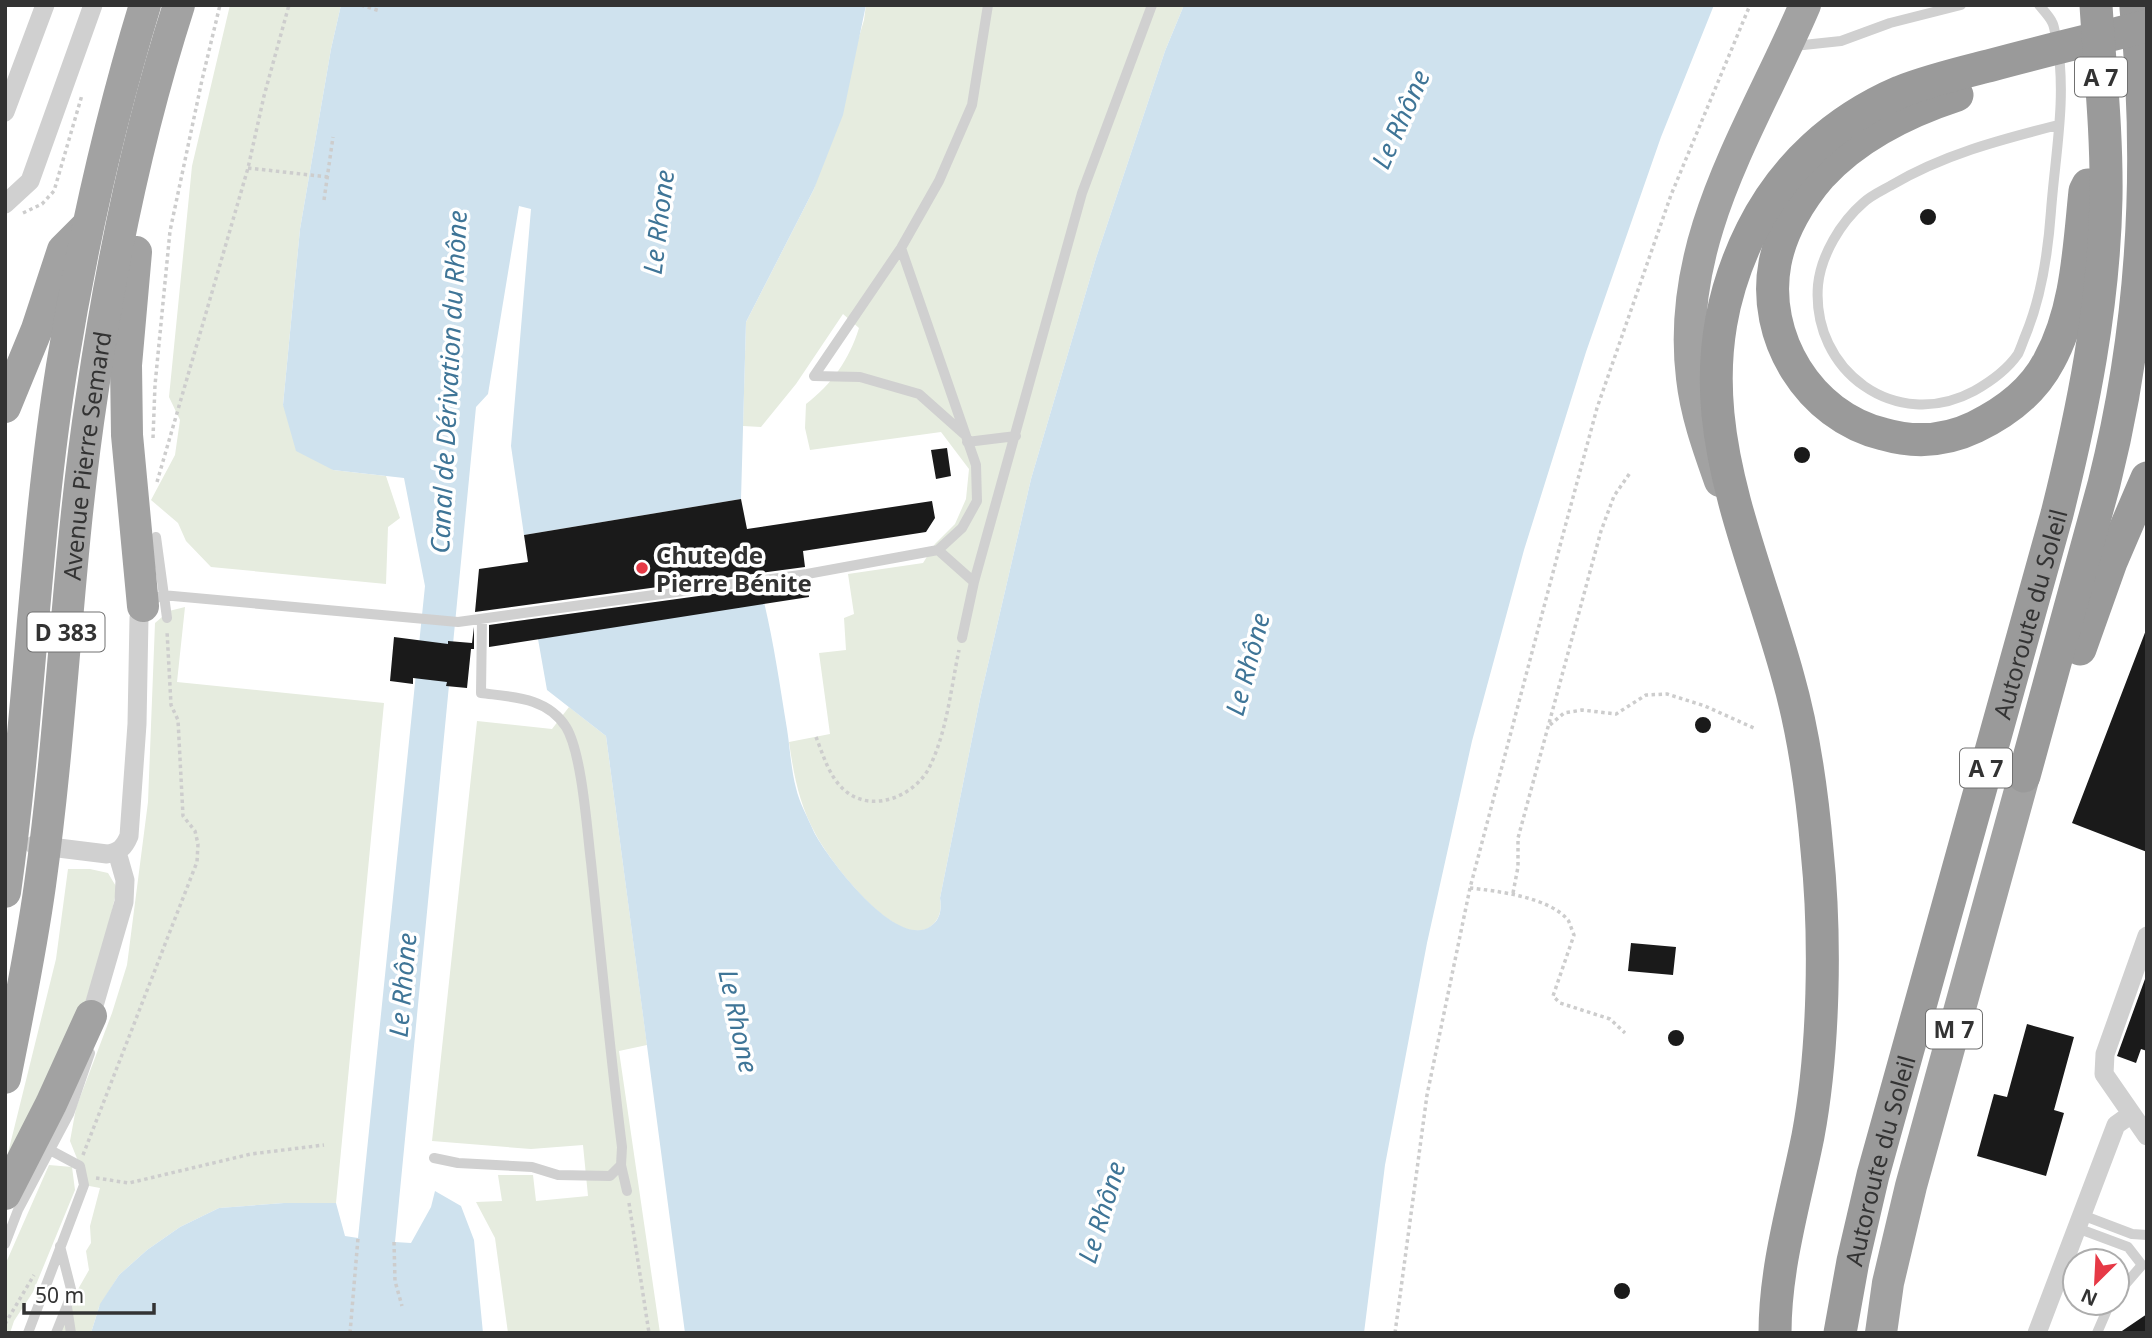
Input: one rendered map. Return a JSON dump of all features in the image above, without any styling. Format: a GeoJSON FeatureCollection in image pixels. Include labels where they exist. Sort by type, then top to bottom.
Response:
{"type":"FeatureCollection","features":[{"type":"Feature","properties":{"kind":"highway","name":"Avenue Pierre Semard"},"geometry":{"type":"LineString","coordinates":[[5,892],[16,820],[45,504],[62,367],[89,224],[125,70],[145,5]]}},
{"type":"Feature","properties":{"kind":"highway","name":"Avenue Pierre Semard"},"geometry":{"type":"LineString","coordinates":[[5,1079],[28,965],[40,883],[91,396],[131,187],[150,106],[179,5]]}},
{"type":"Feature","properties":{"kind":"highway"},"geometry":{"type":"LineString","coordinates":[[1775,1333],[1782,1262],[1813,1101],[1820,1004],[1821,914],[1818,854],[1801,733],[1788,676],[1745,545],[1706,442],[1698,412],[1690,352],[1692,290],[1703,237],[1717,195],[1805,5]]}},
{"type":"Feature","properties":{"kind":"highway","name":"Autoroute du Soleil"},"geometry":{"type":"LineString","coordinates":[[1840,1333],[1873,1175],[2057,514],[2081,414],[2091,358],[2106,199],[2106,148],[2096,5]]}},
{"type":"Feature","properties":{"kind":"highway","name":"Autoroute du Soleil"},"geometry":{"type":"LineString","coordinates":[[1881,1333],[1888,1283],[1911,1186],[2116,437],[2127,375],[2142,248],[2142,90],[2136,5]]}},
{"type":"Feature","properties":{"kind":"highway"},"geometry":{"type":"LineString","coordinates":[[2106,148],[2085,191],[2078,260],[2066,317],[2049,362],[2030,389],[2004,412],[1970,430],[1938,439],[1905,439],[1872,432],[1843,418],[1832,410],[1797,372],[1782,342],[1774,309],[1775,263],[1784,233],[1793,215],[1822,174],[1874,132],[1949,97],[2019,67],[2147,26]]}},
{"type":"Feature","properties":{"kind":"highway"},"geometry":{"type":"LineString","coordinates":[[1745,545],[1716,411],[1716,340],[1729,285],[1745,244],[1772,193],[1800,160],[1830,133],[1870,107],[1923,83],[2147,47]]}},
{"type":"Feature","properties":{"kind":"highway"},"geometry":{"type":"LineString","coordinates":[[131,187],[142,217],[129,317],[126,365],[127,435],[157,606]]}},
{"type":"Feature","properties":{"kind":"highway"},"geometry":{"type":"LineString","coordinates":[[5,407],[37,328],[63,250],[89,224]]}},
{"type":"Feature","properties":{"kind":"highway"},"geometry":{"type":"LineString","coordinates":[[5,344],[21,339],[37,328]]}},
{"type":"Feature","properties":{"kind":"highway"},"geometry":{"type":"LineString","coordinates":[[2024,776],[2050,748],[2099,596],[2147,478]]}},
{"type":"Feature","properties":{"kind":"highway"},"geometry":{"type":"LineString","coordinates":[[5,1194],[51,1104],[91,1016]]}},
{"type":"Feature","properties":{"kind":"street"},"geometry":{"type":"LineString","coordinates":[[5,111],[45,5]]}},
{"type":"Feature","properties":{"kind":"street"},"geometry":{"type":"LineString","coordinates":[[5,204],[30,181],[93,5]]}},
{"type":"Feature","properties":{"kind":"street"},"geometry":{"type":"LineString","coordinates":[[5,841],[107,853],[125,846],[130,836],[137,724],[139,618],[157,606]]}},
{"type":"Feature","properties":{"kind":"street"},"geometry":{"type":"LineString","coordinates":[[91,1016],[124,902],[125,880],[107,853]]}},
{"type":"Feature","properties":{"kind":"street"},"geometry":{"type":"LineString","coordinates":[[2147,936],[2105,1054],[2104,1074],[2147,1136]]}},
{"type":"Feature","properties":{"kind":"street"},"geometry":{"type":"LineString","coordinates":[[2037,1333],[2116,1125],[2130,1115]]}},
{"type":"Feature","properties":{"kind":"lane"},"geometry":{"type":"LineString","coordinates":[[988,5],[972,106],[939,181],[901,248],[814,376],[860,377],[919,394],[966,438],[1016,436]]}},
{"type":"Feature","properties":{"kind":"lane"},"geometry":{"type":"LineString","coordinates":[[962,638],[974,582],[1082,193],[1152,5]]}},
{"type":"Feature","properties":{"kind":"lane"},"geometry":{"type":"LineString","coordinates":[[1787,46],[1841,41],[1890,23],[1961,5]]}},
{"type":"Feature","properties":{"kind":"lane"},"geometry":{"type":"LineString","coordinates":[[2039,5],[2053,22],[2061,90],[2058,125],[2045,270],[2034,313],[2018,354],[1992,381],[1955,401],[1919,405],[1886,400],[1856,382],[1834,354],[1821,319],[1818,285],[1826,253],[1842,228],[1863,202],[1923,168],[1957,153],[2058,125]]}},
{"type":"Feature","properties":{"kind":"lane"},"geometry":{"type":"LineString","coordinates":[[156,537],[157,606],[382,615],[458,622],[807,574],[938,550],[962,527],[977,501],[976,465],[901,248]]}},
{"type":"Feature","properties":{"kind":"lane"},"geometry":{"type":"LineString","coordinates":[[977,501],[995,509]]}},
{"type":"Feature","properties":{"kind":"lane"},"geometry":{"type":"LineString","coordinates":[[938,550],[974,582]]}},
{"type":"Feature","properties":{"kind":"lane"},"geometry":{"type":"LineString","coordinates":[[482,619],[481,693],[527,699],[550,709],[566,727],[576,755],[587,825],[622,1147],[621,1165],[627,1191]]}},
{"type":"Feature","properties":{"kind":"lane"},"geometry":{"type":"LineString","coordinates":[[5,1244],[18,1210],[69,1114],[95,1040],[91,1016]]}},
{"type":"Feature","properties":{"kind":"lane"},"geometry":{"type":"LineString","coordinates":[[28,1333],[84,1185],[81,1171],[50,1150]]}},
{"type":"Feature","properties":{"kind":"lane"},"geometry":{"type":"LineString","coordinates":[[434,1158],[481,1165],[532,1167],[558,1175],[610,1176],[621,1165]]}},
{"type":"Feature","properties":{"kind":"lane"},"geometry":{"type":"LineString","coordinates":[[2080,1222],[2147,1235]]}},
{"type":"Feature","properties":{"kind":"lane"},"geometry":{"type":"LineString","coordinates":[[2080,1222],[2127,1247],[2144,1265],[2131,1279]]}},
{"type":"Feature","properties":{"kind":"lane"},"geometry":{"type":"LineString","coordinates":[[56,1333],[72,1293],[60,1245]]}},
{"type":"Feature","properties":{"kind":"lane"},"geometry":{"type":"LineString","coordinates":[[66,1306],[71,1333]]}},
{"type":"Feature","properties":{"kind":"path"},"geometry":{"type":"LineString","coordinates":[[155,385],[170,231],[220,5]]}},
{"type":"Feature","properties":{"kind":"path"},"geometry":{"type":"LineString","coordinates":[[155,487],[248,168],[289,5]]}},
{"type":"Feature","properties":{"kind":"path"},"geometry":{"type":"LineString","coordinates":[[361,5],[380,11]]}},
{"type":"Feature","properties":{"kind":"path"},"geometry":{"type":"LineString","coordinates":[[1395,1333],[1427,1095],[1470,888],[1598,408],[1671,195],[1750,5]]}},
{"type":"Feature","properties":{"kind":"path"},"geometry":{"type":"LineString","coordinates":[[324,200],[333,137]]}},
{"type":"Feature","properties":{"kind":"path"},"geometry":{"type":"LineString","coordinates":[[248,168],[328,177]]}},
{"type":"Feature","properties":{"kind":"path"},"geometry":{"type":"LineString","coordinates":[[1513,893],[1518,867],[1518,838],[1601,531],[1614,496],[1630,473]]}},
{"type":"Feature","properties":{"kind":"path"},"geometry":{"type":"LineString","coordinates":[[157,606],[172,705],[178,720],[183,816],[195,831],[198,844],[197,862],[81,1171],[129,1183],[251,1154],[324,1145]]}},
{"type":"Feature","properties":{"kind":"path"},"geometry":{"type":"LineString","coordinates":[[816,737],[828,771],[848,793],[869,802],[891,799],[915,787],[930,767],[943,728],[962,638]]}},
{"type":"Feature","properties":{"kind":"path"},"geometry":{"type":"LineString","coordinates":[[1549,726],[1564,713],[1582,710],[1616,714],[1646,695],[1667,694],[1705,706],[1755,729]]}},
{"type":"Feature","properties":{"kind":"path"},"geometry":{"type":"LineString","coordinates":[[1470,888],[1513,893],[1543,903],[1567,920],[1574,935],[1553,996],[1560,1003],[1610,1019],[1625,1033]]}},
{"type":"Feature","properties":{"kind":"path"},"geometry":{"type":"LineString","coordinates":[[627,1191],[649,1333]]}},
{"type":"Feature","properties":{"kind":"path"},"geometry":{"type":"LineString","coordinates":[[350,1333],[358,1238]]}},
{"type":"Feature","properties":{"kind":"path"},"geometry":{"type":"LineString","coordinates":[[394,1242],[395,1281],[402,1306]]}},
{"type":"Feature","properties":{"kind":"path"},"geometry":{"type":"LineString","coordinates":[[5,1324],[38,1265]]}},
{"type":"Feature","properties":{"kind":"shaded area"},"geometry":{"type":"Polygon","coordinates":[[[230,5],[341,5],[300,229],[283,405],[333,470],[386,476],[400,518],[388,527],[386,584],[211,567],[186,541],[178,523],[151,500],[175,455],[180,420],[169,397],[192,166],[230,5]]]}},
{"type":"Feature","properties":{"kind":"shaded area"},"geometry":{"type":"Polygon","coordinates":[[[866,5],[1184,5],[1165,51],[1096,258],[1031,479],[980,699],[940,898],[940,914],[930,927],[916,931],[900,926],[883,915],[849,882],[835,864],[816,835],[801,801],[789,742],[830,734],[819,653],[846,650],[844,618],[854,614],[848,574],[923,563],[935,544],[955,524],[966,499],[969,469],[941,432],[810,450],[805,428],[806,404],[824,388],[838,370],[850,351],[859,328],[843,314],[796,384],[761,427],[743,426],[746,322],[814,189],[864,20],[866,5]]]}},
{"type":"Feature","properties":{"kind":"shaded area"},"geometry":{"type":"Polygon","coordinates":[[[185,607],[177,682],[384,703],[336,1203],[284,1203],[219,1208],[180,1227],[147,1250],[119,1275],[99,1307],[91,1333],[53,1333],[89,1270],[86,1251],[91,1243],[90,1226],[100,1188],[84,1185],[70,1141],[76,1108],[127,965],[148,802],[155,623],[169,611],[185,607]]]}},
{"type":"Feature","properties":{"kind":"shaded area"},"geometry":{"type":"Polygon","coordinates":[[[569,707],[606,736],[647,1045],[619,1051],[660,1333],[508,1333],[495,1238],[476,1202],[502,1201],[498,1175],[533,1175],[536,1201],[588,1196],[583,1145],[531,1149],[432,1141],[477,721],[552,729],[569,707]]]}},
{"type":"Feature","properties":{"kind":"shaded area"},"geometry":{"type":"Polygon","coordinates":[[[68,869],[90,869],[108,873],[117,888],[105,942],[72,1043],[7,1157],[56,959],[68,869]]]}},
{"type":"Feature","properties":{"kind":"shaded area"},"geometry":{"type":"Polygon","coordinates":[[[49,1165],[72,1167],[75,1190],[33,1292],[14,1321],[10,1333],[5,1333],[5,1265],[49,1165]]]}},
{"type":"Feature","properties":{"kind":"water"},"geometry":{"type":"Polygon","coordinates":[[[341,5],[866,5],[843,115],[814,189],[746,322],[741,499],[524,535],[511,446],[531,209],[519,206],[488,394],[476,407],[395,1242],[411,1243],[431,1207],[435,1191],[461,1206],[474,1240],[483,1333],[91,1333],[100,1304],[119,1275],[147,1250],[180,1227],[219,1208],[284,1203],[336,1203],[345,1236],[358,1238],[425,586],[404,478],[333,470],[296,451],[283,405],[300,229],[341,5]]]}},
{"type":"Feature","properties":{"kind":"water"},"geometry":{"type":"Polygon","coordinates":[[[1184,5],[1714,5],[1661,137],[1586,352],[1524,550],[1472,741],[1427,943],[1385,1165],[1364,1333],[685,1333],[606,736],[547,690],[538,639],[764,602],[777,665],[794,781],[814,832],[848,880],[883,914],[900,926],[917,930],[934,924],[940,914],[940,898],[980,699],[1031,479],[1096,258],[1165,51],[1184,5]]]}},
{"type":"Feature","properties":{"kind":"building"},"geometry":{"type":"Polygon","coordinates":[[[1928,209],[1934,211],[1934,223],[1928,225],[1922,223],[1920,217],[1922,211],[1928,209]]]}},
{"type":"Feature","properties":{"kind":"building"},"geometry":{"type":"Polygon","coordinates":[[[1802,447],[1810,455],[1802,463],[1794,455],[1802,447]]]}},
{"type":"Feature","properties":{"kind":"building"},"geometry":{"type":"Polygon","coordinates":[[[947,448],[951,476],[936,479],[931,450],[947,448]]]}},
{"type":"Feature","properties":{"kind":"building","name":"Chute de Pierre Bénite"},"geometry":{"type":"Polygon","coordinates":[[[741,499],[747,529],[932,501],[935,518],[926,532],[803,551],[805,567],[475,612],[479,569],[528,562],[524,535],[741,499]]]}},
{"type":"Feature","properties":{"kind":"building"},"geometry":{"type":"Polygon","coordinates":[[[807,581],[809,597],[489,647],[489,625],[807,581]]]}},
{"type":"Feature","properties":{"kind":"building"},"geometry":{"type":"Polygon","coordinates":[[[474,627],[474,649],[471,649],[467,688],[446,686],[447,682],[413,678],[413,684],[390,681],[394,637],[448,644],[448,641],[472,643],[474,627]]]}},
{"type":"Feature","properties":{"kind":"building"},"geometry":{"type":"Polygon","coordinates":[[[2147,630],[2147,852],[2072,823],[2147,630]]]}},
{"type":"Feature","properties":{"kind":"building"},"geometry":{"type":"Polygon","coordinates":[[[1703,717],[1711,725],[1703,733],[1695,725],[1703,717]]]}},
{"type":"Feature","properties":{"kind":"building"},"geometry":{"type":"Polygon","coordinates":[[[1631,943],[1676,947],[1673,975],[1628,971],[1631,943]]]}},
{"type":"Feature","properties":{"kind":"building"},"geometry":{"type":"Polygon","coordinates":[[[2145,979],[2147,1051],[2141,1049],[2136,1063],[2117,1056],[2145,979]]]}},
{"type":"Feature","properties":{"kind":"building"},"geometry":{"type":"Polygon","coordinates":[[[2027,1024],[2074,1037],[2054,1110],[2064,1113],[2046,1176],[1977,1156],[1994,1094],[2007,1097],[2027,1024]]]}},
{"type":"Feature","properties":{"kind":"building"},"geometry":{"type":"Polygon","coordinates":[[[1676,1030],[1684,1038],[1676,1046],[1668,1038],[1676,1030]]]}},
{"type":"Feature","properties":{"kind":"building"},"geometry":{"type":"Polygon","coordinates":[[[1622,1283],[1630,1291],[1622,1299],[1614,1291],[1622,1283]]]}},
{"type":"Feature","properties":{"kind":"building"},"geometry":{"type":"Polygon","coordinates":[[[2147,1314],[2147,1333],[2119,1333],[2147,1314]]]}},
{"type":"Feature","properties":{"kind":"place","name":"Chute de Pierre Bénite"},"geometry":{"type":"Point","coordinates":[642,568]}},
{"type":"Feature","properties":{"kind":"water label","name":"Le Rhône"},"geometry":{"type":"Point","coordinates":[1400,119]}},
{"type":"Feature","properties":{"kind":"water label","name":"Le Rhone"},"geometry":{"type":"Point","coordinates":[658,222]}},
{"type":"Feature","properties":{"kind":"water label","name":"Canal de Dérivation du Rhône"},"geometry":{"type":"Point","coordinates":[448,382]}},
{"type":"Feature","properties":{"kind":"water label","name":"Le Rhône"},"geometry":{"type":"Point","coordinates":[1247,664]}},
{"type":"Feature","properties":{"kind":"water label","name":"Le Rhône"},"geometry":{"type":"Point","coordinates":[402,985]}},
{"type":"Feature","properties":{"kind":"water label","name":"Le Rhone"},"geometry":{"type":"Point","coordinates":[739,1021]}},
{"type":"Feature","properties":{"kind":"water label","name":"Le Rhône"},"geometry":{"type":"Point","coordinates":[1101,1212]}}]}
